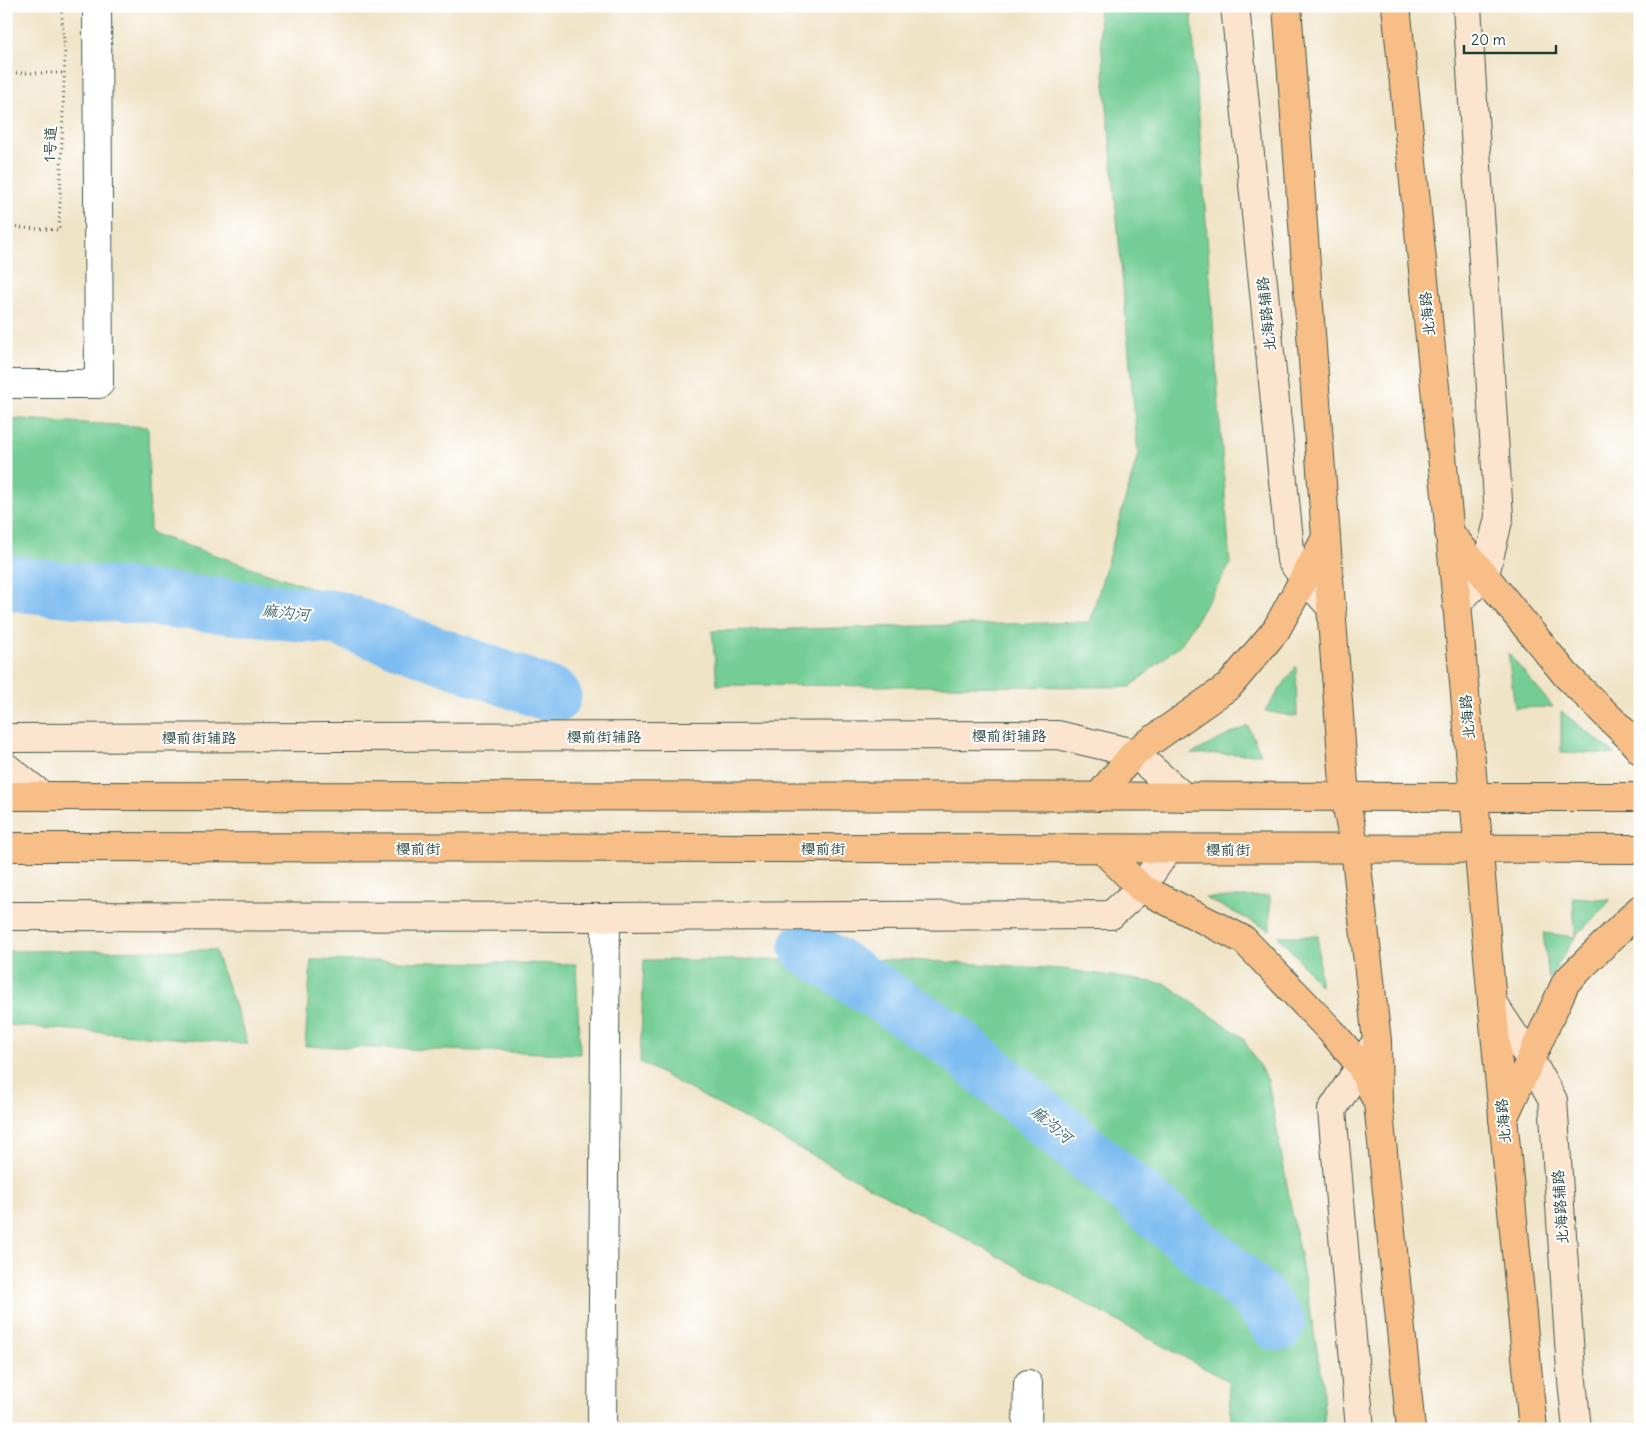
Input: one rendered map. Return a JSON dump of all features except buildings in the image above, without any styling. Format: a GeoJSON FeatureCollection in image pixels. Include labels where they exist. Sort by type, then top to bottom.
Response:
{"type":"FeatureCollection","features":[{"type":"Feature","properties":{"kind":"main road"},"geometry":{"type":"LineString","coordinates":[[1287,6],[1345,797],[1355,849],[1377,1040],[1378,1103],[1411,1429]]}},
{"type":"Feature","properties":{"kind":"main road","name":"北海路"},"geometry":{"type":"LineString","coordinates":[[1396,6],[1457,603],[1492,1002],[1533,1429]]}},
{"type":"Feature","properties":{"kind":"main road"},"geometry":{"type":"LineString","coordinates":[[1449,532],[1566,675],[1640,750]]}},
{"type":"Feature","properties":{"kind":"main road"},"geometry":{"type":"LineString","coordinates":[[1098,797],[1134,753],[1229,686],[1276,630],[1326,538]]}},
{"type":"Feature","properties":{"kind":"main road"},"geometry":{"type":"LineString","coordinates":[[6,796],[1640,797]]}},
{"type":"Feature","properties":{"kind":"main road","name":"樱前街"},"geometry":{"type":"LineString","coordinates":[[6,847],[1640,849]]}},
{"type":"Feature","properties":{"kind":"main road"},"geometry":{"type":"LineString","coordinates":[[1102,849],[1141,888],[1244,940],[1331,1031],[1361,1066],[1378,1103]]}},
{"type":"Feature","properties":{"kind":"main road"},"geometry":{"type":"LineString","coordinates":[[1503,1121],[1566,982],[1640,910]]}},
{"type":"Feature","properties":{"kind":"street"},"geometry":{"type":"LineString","coordinates":[[6,384],[99,384],[97,6]]}},
{"type":"Feature","properties":{"kind":"street","name":"北海路辅路"},"geometry":{"type":"LineString","coordinates":[[1234,6],[1291,560],[1304,578],[1332,608]]}},
{"type":"Feature","properties":{"kind":"street"},"geometry":{"type":"LineString","coordinates":[[1457,603],[1485,575],[1499,517],[1467,6]]}},
{"type":"Feature","properties":{"kind":"street","name":"樱前街辅路"},"geometry":{"type":"LineString","coordinates":[[6,738],[1058,735],[1134,753],[1184,797]]}},
{"type":"Feature","properties":{"kind":"street"},"geometry":{"type":"LineString","coordinates":[[6,767],[43,796]]}},
{"type":"Feature","properties":{"kind":"street"},"geometry":{"type":"LineString","coordinates":[[9,914],[606,917],[1111,915],[1141,888],[1168,849]]}},
{"type":"Feature","properties":{"kind":"street"},"geometry":{"type":"LineString","coordinates":[[602,1429],[606,917]]}},
{"type":"Feature","properties":{"kind":"street","name":"北海路辅路"},"geometry":{"type":"LineString","coordinates":[[1492,1002],[1530,1059],[1553,1100],[1576,1429]]}},
{"type":"Feature","properties":{"kind":"street"},"geometry":{"type":"LineString","coordinates":[[1360,1429],[1332,1110],[1377,1040]]}},
{"type":"Feature","properties":{"kind":"street"},"geometry":{"type":"LineString","coordinates":[[1027,1429],[1028,1384]]}},
{"type":"Feature","properties":{"kind":"path","name":"1号道"},"geometry":{"type":"LineString","coordinates":[[6,227],[59,230],[65,54],[61,6]]}},
{"type":"Feature","properties":{"kind":"path"},"geometry":{"type":"LineString","coordinates":[[6,73],[64,73]]}},
{"type":"Feature","properties":{"kind":"green space"},"geometry":{"type":"Polygon","coordinates":[[[1098,6],[1191,6],[1230,565],[1182,643],[1130,687],[717,685],[712,631],[1090,622],[1138,455],[1098,6]]]}},
{"type":"Feature","properties":{"kind":"green space"},"geometry":{"type":"Polygon","coordinates":[[[6,418],[148,427],[150,533],[515,657],[24,585],[6,586],[6,418]]]}},
{"type":"Feature","properties":{"kind":"green space"},"geometry":{"type":"Polygon","coordinates":[[[1508,653],[1553,707],[1515,708],[1508,653]]]}},
{"type":"Feature","properties":{"kind":"green space"},"geometry":{"type":"Polygon","coordinates":[[[1296,666],[1297,717],[1265,711],[1296,666]]]}},
{"type":"Feature","properties":{"kind":"green space"},"geometry":{"type":"Polygon","coordinates":[[[1561,711],[1615,754],[1561,752],[1561,711]]]}},
{"type":"Feature","properties":{"kind":"green space"},"geometry":{"type":"Polygon","coordinates":[[[1248,726],[1261,754],[1191,754],[1232,733],[1248,726]]]}},
{"type":"Feature","properties":{"kind":"green space"},"geometry":{"type":"Polygon","coordinates":[[[1270,896],[1270,930],[1205,898],[1270,896]]]}},
{"type":"Feature","properties":{"kind":"green space"},"geometry":{"type":"Polygon","coordinates":[[[1573,897],[1611,900],[1575,937],[1573,897]]]}},
{"type":"Feature","properties":{"kind":"green space"},"geometry":{"type":"Polygon","coordinates":[[[1543,933],[1575,937],[1549,979],[1543,933]]]}},
{"type":"Feature","properties":{"kind":"green space"},"geometry":{"type":"Polygon","coordinates":[[[1278,936],[1318,936],[1320,986],[1295,955],[1278,936]]]}},
{"type":"Feature","properties":{"kind":"green space"},"geometry":{"type":"Polygon","coordinates":[[[215,950],[248,1044],[6,1025],[6,951],[215,950]]]}},
{"type":"Feature","properties":{"kind":"green space"},"geometry":{"type":"Polygon","coordinates":[[[311,960],[576,964],[580,1054],[305,1046],[311,960]]]}},
{"type":"Feature","properties":{"kind":"green space"},"geometry":{"type":"Polygon","coordinates":[[[644,960],[908,960],[1062,969],[1166,984],[1242,1037],[1268,1081],[1322,1376],[1325,1429],[1232,1429],[1228,1381],[640,1062],[644,960]]]}},
{"type":"Feature","properties":{"kind":"waterway","name":"麻沟河"},"geometry":{"type":"LineString","coordinates":[[6,581],[24,585],[336,618],[554,696]]}},
{"type":"Feature","properties":{"kind":"waterway","name":"麻沟河"},"geometry":{"type":"LineString","coordinates":[[807,947],[949,1038],[1256,1295],[1278,1324]]}}]}
